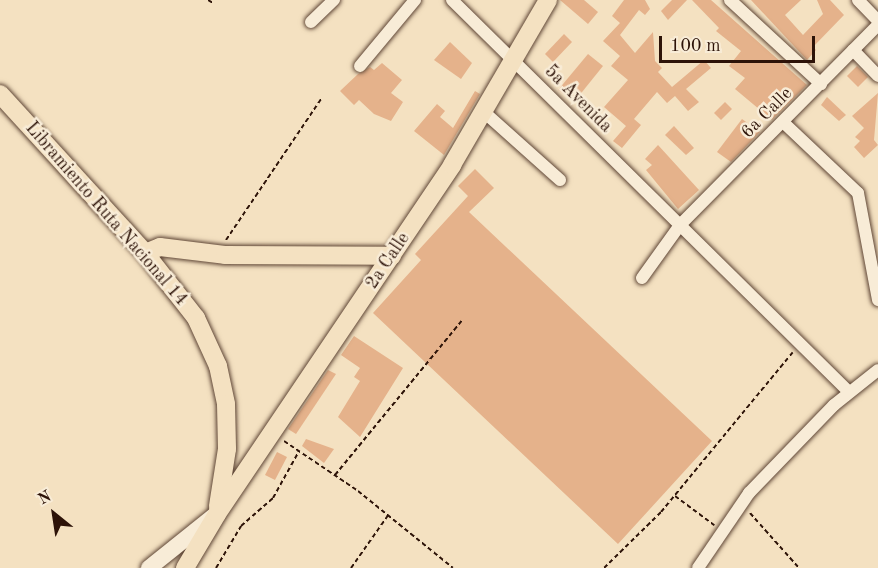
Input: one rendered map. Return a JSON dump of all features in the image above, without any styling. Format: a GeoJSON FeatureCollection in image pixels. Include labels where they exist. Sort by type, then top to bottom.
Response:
{"type":"FeatureCollection","features":[{"type":"Feature","properties":{"kind":"main road","name":"2a Calle"},"geometry":{"type":"LineString","coordinates":[[186,568],[217,514],[392,256],[484,112],[548,0]]}},
{"type":"Feature","properties":{"kind":"main road","name":"Libramiento Ruta Nacional 14"},"geometry":{"type":"LineString","coordinates":[[0,94],[146,253],[196,318],[218,366],[227,433],[217,514]]}},
{"type":"Feature","properties":{"kind":"main road"},"geometry":{"type":"LineString","coordinates":[[146,253],[160,247],[225,255],[392,256]]}},
{"type":"Feature","properties":{"kind":"main road"},"geometry":{"type":"LineString","coordinates":[[148,568],[217,514]]}},
{"type":"Feature","properties":{"kind":"street"},"geometry":{"type":"LineString","coordinates":[[311,22],[334,0]]}},
{"type":"Feature","properties":{"kind":"street"},"geometry":{"type":"LineString","coordinates":[[360,66],[415,0]]}},
{"type":"Feature","properties":{"kind":"street","name":"5a Avenida"},"geometry":{"type":"LineString","coordinates":[[452,0],[849,392]]}},
{"type":"Feature","properties":{"kind":"street"},"geometry":{"type":"LineString","coordinates":[[730,0],[821,84]]}},
{"type":"Feature","properties":{"kind":"street"},"geometry":{"type":"LineString","coordinates":[[858,0],[878,23]]}},
{"type":"Feature","properties":{"kind":"street","name":"6a Calle"},"geometry":{"type":"LineString","coordinates":[[642,278],[680,225],[784,123],[878,23]]}},
{"type":"Feature","properties":{"kind":"street"},"geometry":{"type":"LineString","coordinates":[[853,50],[878,76]]}},
{"type":"Feature","properties":{"kind":"street"},"geometry":{"type":"LineString","coordinates":[[484,112],[560,180]]}},
{"type":"Feature","properties":{"kind":"street"},"geometry":{"type":"LineString","coordinates":[[784,123],[858,193],[876,291]]}},
{"type":"Feature","properties":{"kind":"street"},"geometry":{"type":"LineString","coordinates":[[698,568],[742,504],[796,442],[849,392],[878,370]]}},
{"type":"Feature","properties":{"kind":"path"},"geometry":{"type":"LineString","coordinates":[[208,0],[213,3]]}},
{"type":"Feature","properties":{"kind":"path"},"geometry":{"type":"LineString","coordinates":[[225,255],[227,238],[321,99]]}},
{"type":"Feature","properties":{"kind":"path"},"geometry":{"type":"LineString","coordinates":[[334,475],[463,319]]}},
{"type":"Feature","properties":{"kind":"path"},"geometry":{"type":"LineString","coordinates":[[603,568],[675,496],[800,343]]}},
{"type":"Feature","properties":{"kind":"path"},"geometry":{"type":"LineString","coordinates":[[272,433],[389,514],[453,568]]}},
{"type":"Feature","properties":{"kind":"path"},"geometry":{"type":"LineString","coordinates":[[216,568],[241,526],[273,498],[299,451]]}},
{"type":"Feature","properties":{"kind":"path"},"geometry":{"type":"LineString","coordinates":[[675,496],[723,531]]}},
{"type":"Feature","properties":{"kind":"path"},"geometry":{"type":"LineString","coordinates":[[742,504],[799,568]]}},
{"type":"Feature","properties":{"kind":"path"},"geometry":{"type":"LineString","coordinates":[[351,568],[389,514]]}},
{"type":"Feature","properties":{"kind":"building"},"geometry":{"type":"Polygon","coordinates":[[[560,0],[584,0],[598,12],[588,24],[560,0]]]}},
{"type":"Feature","properties":{"kind":"building"},"geometry":{"type":"Polygon","coordinates":[[[624,0],[645,0],[650,9],[645,15],[639,10],[620,35],[635,53],[653,32],[655,61],[662,68],[658,72],[672,87],[704,60],[711,68],[686,89],[699,102],[688,111],[675,96],[667,103],[657,92],[634,119],[641,125],[622,148],[613,141],[626,126],[604,107],[628,80],[611,66],[620,56],[603,41],[620,23],[612,16],[624,0]]]}},
{"type":"Feature","properties":{"kind":"building"},"geometry":{"type":"Polygon","coordinates":[[[672,0],[687,0],[668,20],[661,11],[672,0]]]}},
{"type":"Feature","properties":{"kind":"building"},"geometry":{"type":"Polygon","coordinates":[[[692,0],[711,0],[807,85],[772,120],[735,89],[745,78],[729,66],[741,51],[716,31],[719,28],[692,0]]]}},
{"type":"Feature","properties":{"kind":"building"},"geometry":{"type":"Polygon","coordinates":[[[751,0],[801,0],[785,15],[803,35],[823,14],[817,0],[830,0],[844,15],[813,47],[816,50],[807,60],[751,0]]]}},
{"type":"Feature","properties":{"kind":"building"},"geometry":{"type":"Polygon","coordinates":[[[564,34],[572,42],[553,62],[545,54],[564,34]]]}},
{"type":"Feature","properties":{"kind":"building"},"geometry":{"type":"Polygon","coordinates":[[[450,42],[472,63],[461,79],[434,60],[450,42]]]}},
{"type":"Feature","properties":{"kind":"building"},"geometry":{"type":"Polygon","coordinates":[[[588,54],[603,66],[574,102],[558,90],[588,54]]]}},
{"type":"Feature","properties":{"kind":"building"},"geometry":{"type":"Polygon","coordinates":[[[382,63],[402,80],[391,93],[403,102],[391,121],[374,114],[359,100],[354,105],[340,91],[358,74],[370,67],[374,70],[382,63]]]}},
{"type":"Feature","properties":{"kind":"building"},"geometry":{"type":"Polygon","coordinates":[[[857,66],[868,77],[858,87],[847,76],[857,66]]]}},
{"type":"Feature","properties":{"kind":"building"},"geometry":{"type":"Polygon","coordinates":[[[475,91],[480,94],[444,155],[414,131],[437,104],[445,111],[440,117],[453,128],[475,91]]]}},
{"type":"Feature","properties":{"kind":"building"},"geometry":{"type":"Polygon","coordinates":[[[878,93],[874,140],[878,145],[864,158],[854,147],[860,141],[855,137],[864,128],[852,116],[878,93]]]}},
{"type":"Feature","properties":{"kind":"building"},"geometry":{"type":"Polygon","coordinates":[[[827,97],[846,115],[839,121],[821,105],[827,97]]]}},
{"type":"Feature","properties":{"kind":"building"},"geometry":{"type":"Polygon","coordinates":[[[725,102],[732,109],[721,120],[714,113],[725,102]]]}},
{"type":"Feature","properties":{"kind":"building"},"geometry":{"type":"Polygon","coordinates":[[[742,119],[760,132],[731,162],[717,152],[742,119]]]}},
{"type":"Feature","properties":{"kind":"building"},"geometry":{"type":"Polygon","coordinates":[[[674,126],[694,148],[686,155],[665,135],[674,126]]]}},
{"type":"Feature","properties":{"kind":"building"},"geometry":{"type":"Polygon","coordinates":[[[658,145],[699,190],[678,209],[646,170],[652,165],[645,159],[658,145]]]}},
{"type":"Feature","properties":{"kind":"building"},"geometry":{"type":"Polygon","coordinates":[[[475,169],[494,188],[469,212],[712,441],[618,544],[373,313],[421,260],[415,254],[468,196],[458,186],[475,169]]]}},
{"type":"Feature","properties":{"kind":"building"},"geometry":{"type":"Polygon","coordinates":[[[354,336],[403,368],[360,437],[338,417],[360,381],[354,377],[360,368],[341,355],[354,336]]]}},
{"type":"Feature","properties":{"kind":"building"},"geometry":{"type":"Polygon","coordinates":[[[328,370],[336,374],[296,434],[288,429],[328,370]]]}},
{"type":"Feature","properties":{"kind":"building"},"geometry":{"type":"Polygon","coordinates":[[[306,439],[334,449],[324,463],[302,446],[306,439]]]}},
{"type":"Feature","properties":{"kind":"building"},"geometry":{"type":"Polygon","coordinates":[[[277,452],[287,457],[275,480],[265,475],[277,452]]]}}]}
